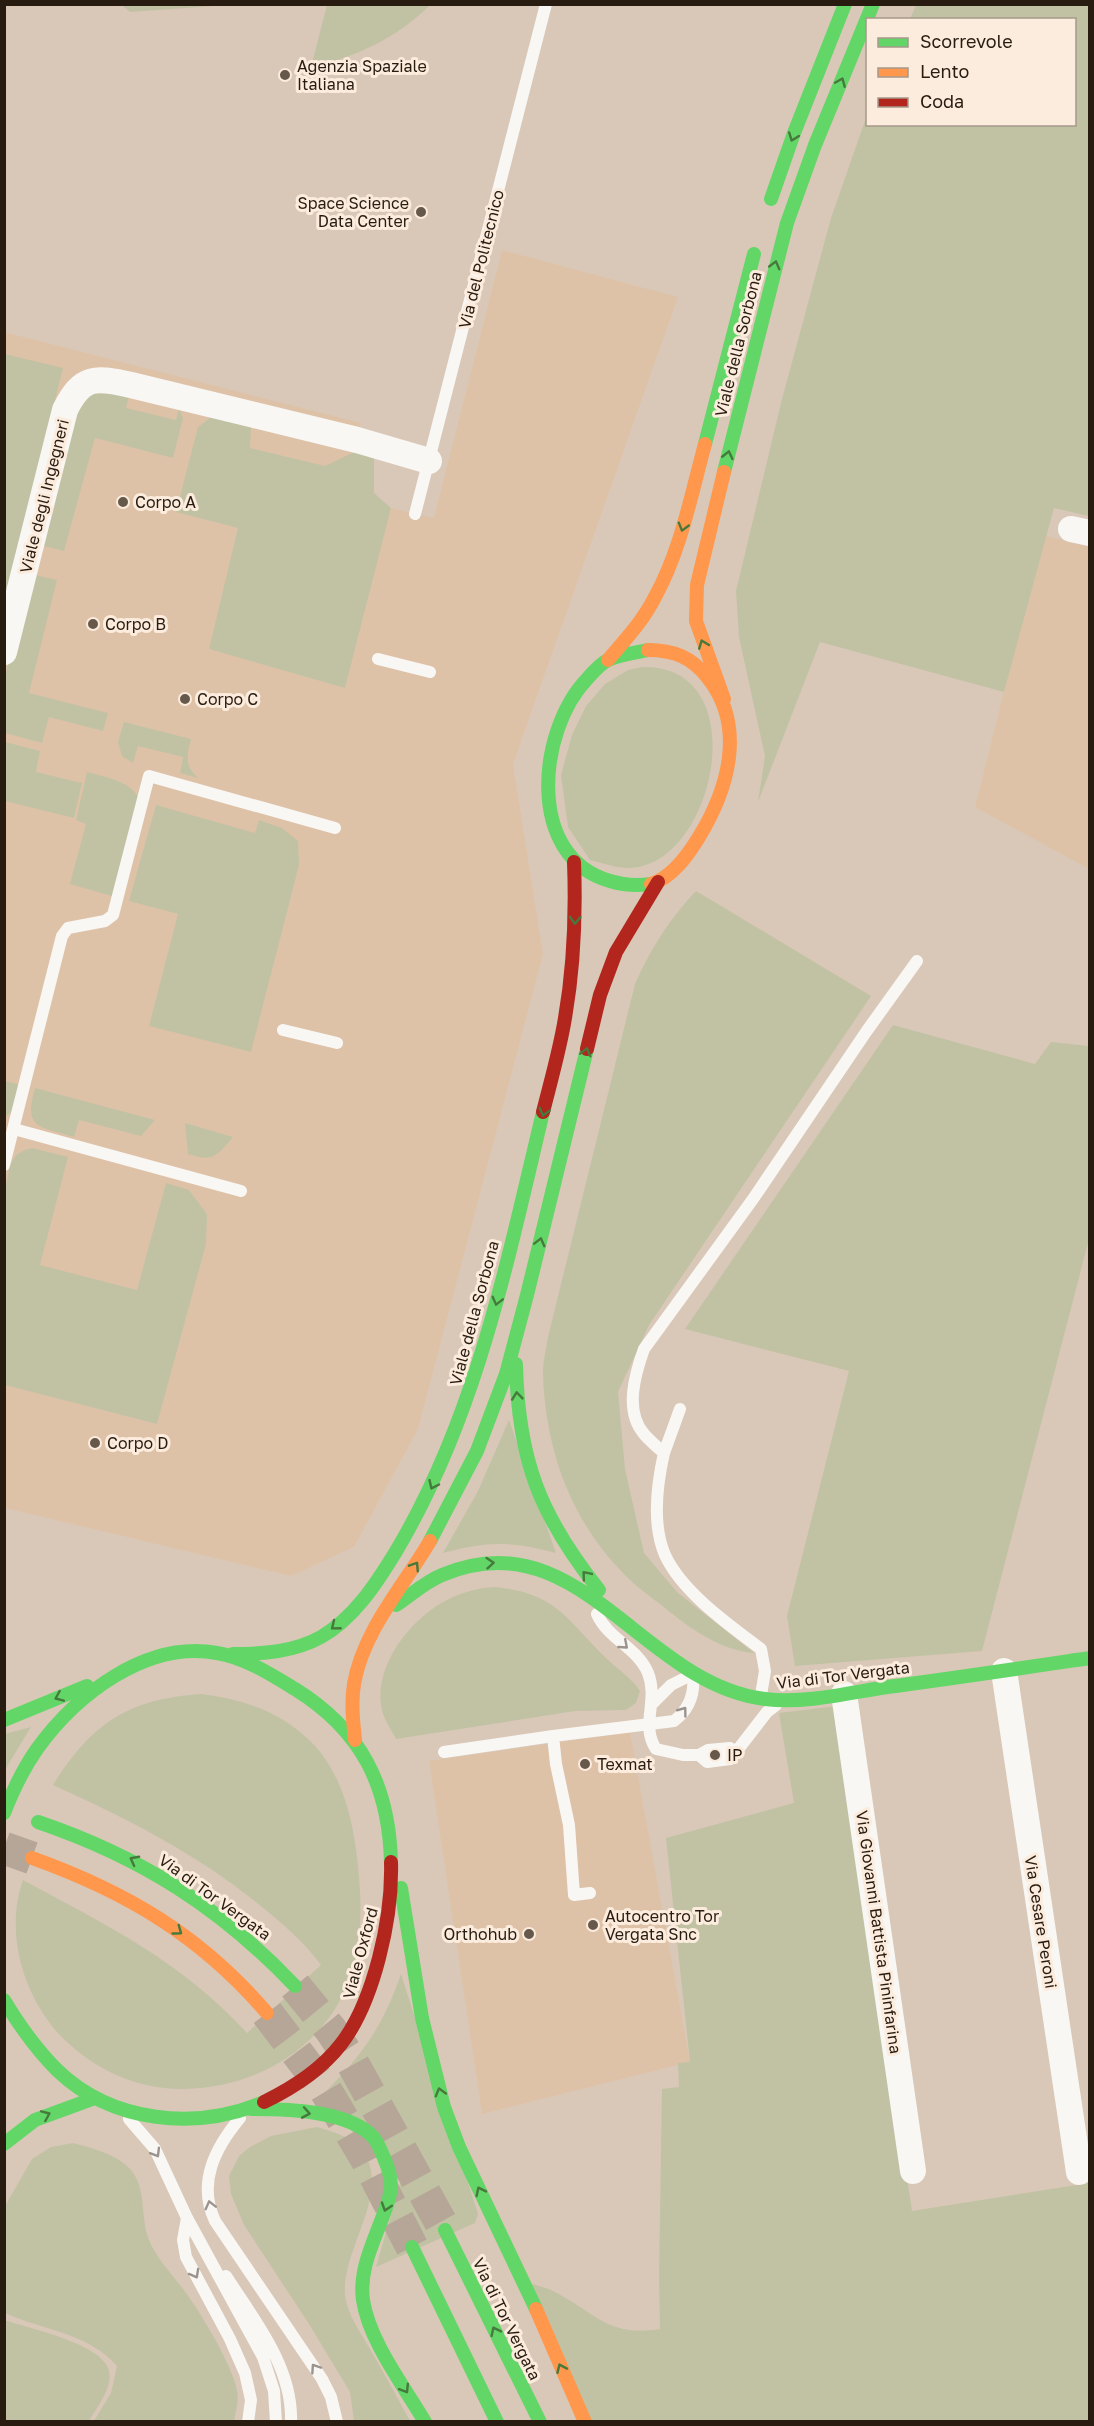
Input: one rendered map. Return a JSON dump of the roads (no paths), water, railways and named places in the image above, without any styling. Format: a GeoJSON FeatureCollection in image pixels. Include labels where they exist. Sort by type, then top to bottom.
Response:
{"type":"FeatureCollection","features":[{"type":"Feature","properties":{"kind":"street"},"geometry":{"type":"LineString","coordinates":[[768,210],[800,116],[845,4]]}},
{"type":"Feature","properties":{"kind":"street","name":"Viale della Sorbona"},"geometry":{"type":"LineString","coordinates":[[867,18],[873,4]]}},
{"type":"Feature","properties":{"kind":"street","name":"Viale della Sorbona"},"geometry":{"type":"LineString","coordinates":[[724,699],[696,621],[697,585],[752,352],[787,223],[815,146],[866,21]]}},
{"type":"Feature","properties":{"kind":"street","name":"Viale della Sorbona"},"geometry":{"type":"LineString","coordinates":[[608,660],[638,625],[655,598],[676,548],[758,241]]}},
{"type":"Feature","properties":{"kind":"street","name":"Viale degli Ingegneri"},"geometry":{"type":"LineString","coordinates":[[4,652],[65,411],[73,394],[87,382],[97,379],[131,385],[357,440],[429,461]]}},
{"type":"Feature","properties":{"kind":"street"},"geometry":{"type":"LineString","coordinates":[[355,1740],[352,1717],[353,1682],[365,1644],[416,1565],[457,1493],[487,1426],[517,1339],[600,995],[616,952],[658,882],[673,870],[698,841],[721,794],[729,759],[730,740],[724,699],[699,665],[678,652],[648,650],[608,660],[588,679],[566,706],[552,751],[548,789],[551,813],[560,837],[574,861],[596,876],[622,884],[640,885],[658,882]]}},
{"type":"Feature","properties":{"kind":"street","name":"Viale della Sorbona"},"geometry":{"type":"LineString","coordinates":[[226,1654],[263,1654],[293,1649],[323,1636],[341,1622],[375,1583],[391,1560],[413,1524],[439,1472],[466,1405],[487,1338],[565,1020],[571,986],[575,930],[574,861]]}},
{"type":"Feature","properties":{"kind":"street","name":"Via di Tor Vergata"},"geometry":{"type":"LineString","coordinates":[[517,1339],[516,1392],[520,1423],[527,1463],[538,1497],[562,1543],[622,1621]]}},
{"type":"Feature","properties":{"kind":"street","name":"Via di Tor Vergata"},"geometry":{"type":"LineString","coordinates":[[382,1615],[443,1575],[469,1566],[492,1562],[516,1563],[550,1571],[572,1583],[693,1674],[724,1689],[760,1700],[781,1701],[844,1694],[1089,1658]]}},
{"type":"Feature","properties":{"kind":"street","name":"Viale Oxford"},"geometry":{"type":"LineString","coordinates":[[4,1813],[18,1780],[31,1758],[54,1728],[89,1694],[133,1667],[158,1657],[183,1653],[226,1654],[270,1674],[295,1689],[328,1714],[355,1740],[377,1785],[393,1856],[390,1907],[384,1941],[368,1996],[352,2030],[339,2047],[302,2080],[284,2092],[248,2109],[206,2118],[186,2119],[142,2115],[117,2109]]}},
{"type":"Feature","properties":{"kind":"street"},"geometry":{"type":"LineString","coordinates":[[4,1720],[133,1667]]}},
{"type":"Feature","properties":{"kind":"street","name":"Via Cesare Peroni"},"geometry":{"type":"LineString","coordinates":[[1004,1671],[1079,2172]]}},
{"type":"Feature","properties":{"kind":"street","name":"Via Giovanni Battista Pininfarina"},"geometry":{"type":"LineString","coordinates":[[844,1694],[914,2171]]}},
{"type":"Feature","properties":{"kind":"street","name":"Via di Tor Vergata"},"geometry":{"type":"LineString","coordinates":[[38,1822],[106,1845],[171,1882],[257,1947],[295,1986]]}},
{"type":"Feature","properties":{"kind":"street"},"geometry":{"type":"LineString","coordinates":[[393,1856],[408,1920],[422,2018],[444,2107],[459,2147],[518,2269],[585,2421]]}},
{"type":"Feature","properties":{"kind":"street"},"geometry":{"type":"LineString","coordinates":[[32,1858],[88,1879],[149,1911],[184,1934],[224,1967],[253,1995],[267,2013]]}},
{"type":"Feature","properties":{"kind":"street"},"geometry":{"type":"LineString","coordinates":[[4,2000],[21,2029],[42,2055],[69,2081],[117,2109]]}},
{"type":"Feature","properties":{"kind":"street"},"geometry":{"type":"LineString","coordinates":[[4,2144],[36,2119],[95,2098]]}},
{"type":"Feature","properties":{"kind":"street"},"geometry":{"type":"LineString","coordinates":[[248,2109],[284,2110],[337,2120],[363,2129],[378,2145],[390,2172],[392,2183],[387,2205],[365,2266],[363,2300],[366,2313],[390,2362],[425,2421]]}},
{"type":"Feature","properties":{"kind":"street","name":"Via di Tor Vergata"},"geometry":{"type":"LineString","coordinates":[[445,2230],[540,2421]]}},
{"type":"Feature","properties":{"kind":"street"},"geometry":{"type":"LineString","coordinates":[[412,2247],[497,2421]]}},
{"type":"Feature","properties":{"kind":"lane","name":"Via del Politecnico"},"geometry":{"type":"LineString","coordinates":[[416,513],[546,4]]}},
{"type":"Feature","properties":{"kind":"lane"},"geometry":{"type":"LineString","coordinates":[[378,659],[430,672]]}},
{"type":"Feature","properties":{"kind":"lane"},"geometry":{"type":"LineString","coordinates":[[4,1165],[62,936],[68,928],[105,921],[113,915],[149,776],[335,828]]}},
{"type":"Feature","properties":{"kind":"lane"},"geometry":{"type":"LineString","coordinates":[[664,1454],[643,1433],[636,1419],[633,1394],[645,1349],[753,1199],[917,961]]}},
{"type":"Feature","properties":{"kind":"lane"},"geometry":{"type":"LineString","coordinates":[[283,1030],[337,1043]]}},
{"type":"Feature","properties":{"kind":"lane"},"geometry":{"type":"LineString","coordinates":[[14,1130],[241,1191]]}},
{"type":"Feature","properties":{"kind":"lane"},"geometry":{"type":"LineString","coordinates":[[680,1409],[664,1454],[657,1484],[659,1526],[664,1554],[676,1574],[691,1590],[729,1625],[761,1649],[765,1671],[760,1700]]}},
{"type":"Feature","properties":{"kind":"lane"},"geometry":{"type":"LineString","coordinates":[[592,1599],[602,1625],[637,1656],[647,1671],[653,1687],[653,1703],[648,1724],[650,1741],[656,1749],[683,1755],[699,1755],[708,1750],[730,1748],[736,1752],[767,1712],[781,1701]]}},
{"type":"Feature","properties":{"kind":"lane"},"geometry":{"type":"LineString","coordinates":[[444,1752],[674,1721],[681,1716],[693,1694],[693,1674],[671,1685],[653,1703]]}},
{"type":"Feature","properties":{"kind":"lane"},"geometry":{"type":"LineString","coordinates":[[553,1736],[556,1764],[569,1825],[574,1895],[590,1893]]}},
{"type":"Feature","properties":{"kind":"lane"},"geometry":{"type":"LineString","coordinates":[[117,2109],[139,2130],[155,2150],[187,2218],[267,2367],[274,2391],[276,2421]]}},
{"type":"Feature","properties":{"kind":"lane","name":"Viale Oxford"},"geometry":{"type":"LineString","coordinates":[[248,2109],[228,2134],[213,2160],[207,2189],[209,2206],[216,2221],[322,2379],[331,2397],[338,2421]]}},
{"type":"Feature","properties":{"kind":"lane"},"geometry":{"type":"LineString","coordinates":[[187,2218],[183,2231],[184,2250],[245,2373],[250,2394],[248,2421]]}},
{"type":"Feature","properties":{"kind":"lane"},"geometry":{"type":"LineString","coordinates":[[187,2218],[210,2251],[278,2362],[289,2391],[291,2421]]}},
{"type":"Feature","properties":{"kind":"tunnel"},"geometry":{"type":"LineString","coordinates":[[4,1848],[32,1858]]}},
{"type":"Feature","properties":{"kind":"tunnel"},"geometry":{"type":"LineString","coordinates":[[295,1986],[331,2030],[352,2062],[445,2230]]}},
{"type":"Feature","properties":{"kind":"tunnel"},"geometry":{"type":"LineString","coordinates":[[267,2013],[326,2091],[366,2158],[412,2247]]}},
{"type":"Feature","properties":{"kind":"place","name":"Agenzia Spaziale Italiana"},"geometry":{"type":"Point","coordinates":[285,75]}},
{"type":"Feature","properties":{"kind":"place","name":"Space Science Data Center"},"geometry":{"type":"Point","coordinates":[421,212]}},
{"type":"Feature","properties":{"kind":"place","name":"Corpo A"},"geometry":{"type":"Point","coordinates":[123,502]}},
{"type":"Feature","properties":{"kind":"place","name":"Corpo B"},"geometry":{"type":"Point","coordinates":[93,624]}},
{"type":"Feature","properties":{"kind":"place","name":"Corpo C"},"geometry":{"type":"Point","coordinates":[185,699]}},
{"type":"Feature","properties":{"kind":"place","name":"Corpo D"},"geometry":{"type":"Point","coordinates":[95,1443]}},
{"type":"Feature","properties":{"kind":"place","name":"IP"},"geometry":{"type":"Point","coordinates":[715,1755]}},
{"type":"Feature","properties":{"kind":"place","name":"Texmat"},"geometry":{"type":"Point","coordinates":[585,1764]}},
{"type":"Feature","properties":{"kind":"place","name":"Autocentro Tor Vergata Snc"},"geometry":{"type":"Point","coordinates":[593,1925]}},
{"type":"Feature","properties":{"kind":"place","name":"Orthohub"},"geometry":{"type":"Point","coordinates":[529,1934]}}]}
